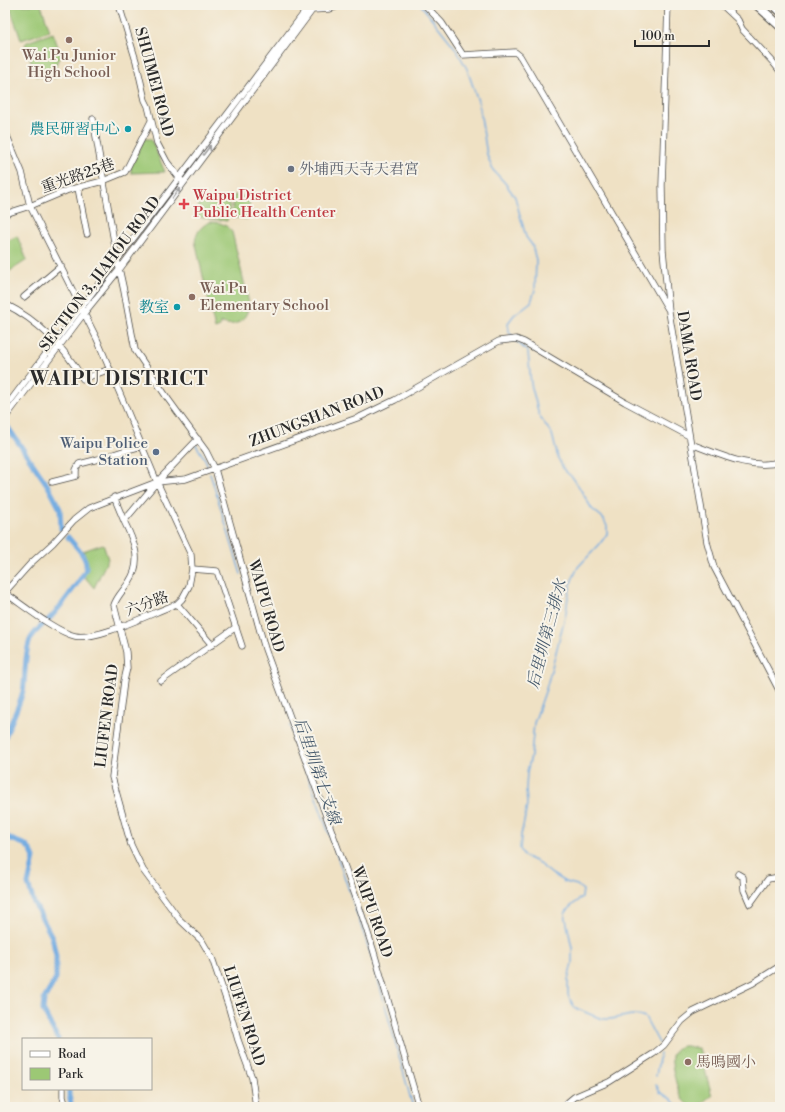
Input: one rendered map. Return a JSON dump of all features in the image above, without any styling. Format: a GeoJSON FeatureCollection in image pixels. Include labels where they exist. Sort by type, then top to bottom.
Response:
{"type":"FeatureCollection","features":[{"type":"Feature","properties":{"kind":"highway"},"geometry":{"type":"LineString","coordinates":[[757,5],[780,26]]}},
{"type":"Feature","properties":{"kind":"highway"},"geometry":{"type":"LineString","coordinates":[[774,5],[780,11]]}},
{"type":"Feature","properties":{"kind":"street","name":"SHUIMEI ROAD"},"geometry":{"type":"LineString","coordinates":[[120,5],[157,143],[167,162],[182,180]]}},
{"type":"Feature","properties":{"kind":"street"},"geometry":{"type":"LineString","coordinates":[[182,180],[311,6],[330,9],[341,5]]}},
{"type":"Feature","properties":{"kind":"street"},"geometry":{"type":"LineString","coordinates":[[424,5],[442,23],[463,55],[515,52],[520,56],[669,312]]}},
{"type":"Feature","properties":{"kind":"street","name":"DAMA ROAD"},"geometry":{"type":"LineString","coordinates":[[668,5],[662,229],[669,312],[706,542],[714,567],[780,692]]}},
{"type":"Feature","properties":{"kind":"street"},"geometry":{"type":"LineString","coordinates":[[722,5],[738,20],[742,29],[780,71]]}},
{"type":"Feature","properties":{"kind":"street","name":"WAIPU ROAD"},"geometry":{"type":"LineString","coordinates":[[93,119],[117,259],[135,350],[168,399],[198,439],[215,469],[265,649],[358,903],[419,1107]]}},
{"type":"Feature","properties":{"kind":"street","name":"重光路25巷"},"geometry":{"type":"LineString","coordinates":[[5,214],[30,206],[68,190],[103,181],[125,172],[151,121]]}},
{"type":"Feature","properties":{"kind":"street"},"geometry":{"type":"LineString","coordinates":[[5,131],[22,172],[30,206],[80,307],[85,312],[157,482],[191,555],[192,569],[189,586],[182,599],[177,604]]}},
{"type":"Feature","properties":{"kind":"street","name":"SECTION 3, JIAHOU ROAD"},"geometry":{"type":"LineString","coordinates":[[5,408],[117,259],[182,180]]}},
{"type":"Feature","properties":{"kind":"street","name":"SECTION 3, JIAHOU ROAD"},"geometry":{"type":"LineString","coordinates":[[5,418],[85,312],[119,270],[182,180]]}},
{"type":"Feature","properties":{"kind":"street"},"geometry":{"type":"LineString","coordinates":[[78,188],[87,234]]}},
{"type":"Feature","properties":{"kind":"street"},"geometry":{"type":"LineString","coordinates":[[24,297],[61,266]]}},
{"type":"Feature","properties":{"kind":"street"},"geometry":{"type":"LineString","coordinates":[[5,304],[20,311],[40,326],[60,347],[83,379],[110,369]]}},
{"type":"Feature","properties":{"kind":"street","name":"ZHUNGSHAN ROAD"},"geometry":{"type":"LineString","coordinates":[[5,592],[31,563],[53,543],[74,520],[89,508],[157,482],[186,479],[360,417],[395,400],[499,341],[516,339],[625,402],[690,436]]}},
{"type":"Feature","properties":{"kind":"street"},"geometry":{"type":"LineString","coordinates":[[124,521],[157,482],[198,439]]}},
{"type":"Feature","properties":{"kind":"street"},"geometry":{"type":"LineString","coordinates":[[691,444],[723,456],[759,465],[780,462]]}},
{"type":"Feature","properties":{"kind":"street"},"geometry":{"type":"LineString","coordinates":[[52,482],[76,476],[78,464],[97,460],[121,451],[142,446]]}},
{"type":"Feature","properties":{"kind":"street","name":"LIUFEN ROAD"},"geometry":{"type":"LineString","coordinates":[[114,498],[134,542],[137,561],[135,571],[116,598],[114,605],[126,652],[127,668],[112,777],[131,845],[143,870],[180,920],[202,941],[212,958],[224,991],[238,1040],[252,1078],[256,1107]]}},
{"type":"Feature","properties":{"kind":"street"},"geometry":{"type":"LineString","coordinates":[[192,569],[217,571],[242,646]]}},
{"type":"Feature","properties":{"kind":"street","name":"六分路"},"geometry":{"type":"LineString","coordinates":[[5,592],[61,631],[75,636],[85,637],[120,627],[177,604],[212,645]]}},
{"type":"Feature","properties":{"kind":"street"},"geometry":{"type":"LineString","coordinates":[[161,681],[236,627]]}},
{"type":"Feature","properties":{"kind":"street"},"geometry":{"type":"LineString","coordinates":[[738,874],[743,877],[744,890],[750,904],[768,878],[780,877]]}},
{"type":"Feature","properties":{"kind":"street"},"geometry":{"type":"LineString","coordinates":[[562,1107],[574,1097],[609,1082],[653,1054],[664,1045],[682,1021],[693,1012],[753,983],[780,966]]}},
{"type":"Feature","properties":{"kind":"street"},"geometry":{"type":"LineString","coordinates":[[63,1090],[63,1097],[66,1107]]}},
{"type":"Feature","properties":{"kind":"green space"},"geometry":{"type":"Polygon","coordinates":[[[9,5],[41,5],[50,31],[21,40],[9,5]]]}},
{"type":"Feature","properties":{"kind":"green space"},"geometry":{"type":"Polygon","coordinates":[[[53,33],[61,55],[56,66],[56,78],[36,76],[25,44],[53,33]]]}},
{"type":"Feature","properties":{"kind":"green space"},"geometry":{"type":"Polygon","coordinates":[[[144,139],[151,139],[165,172],[131,173],[131,167],[144,139]]]}},
{"type":"Feature","properties":{"kind":"green space"},"geometry":{"type":"Polygon","coordinates":[[[234,195],[250,197],[247,219],[231,217],[234,195]]]}},
{"type":"Feature","properties":{"kind":"green space"},"geometry":{"type":"Polygon","coordinates":[[[200,199],[230,204],[227,221],[197,217],[200,199]]]}},
{"type":"Feature","properties":{"kind":"green space"},"geometry":{"type":"Polygon","coordinates":[[[210,222],[222,224],[232,232],[249,303],[246,314],[240,322],[236,324],[226,324],[220,322],[220,327],[215,329],[195,241],[200,229],[210,222]]]}},
{"type":"Feature","properties":{"kind":"green space"},"geometry":{"type":"Polygon","coordinates":[[[17,236],[27,260],[7,273],[5,270],[5,242],[17,236]]]}},
{"type":"Feature","properties":{"kind":"green space"},"geometry":{"type":"Polygon","coordinates":[[[103,544],[108,559],[94,588],[84,576],[88,564],[83,551],[103,544]]]}},
{"type":"Feature","properties":{"kind":"green space"},"geometry":{"type":"Polygon","coordinates":[[[683,1046],[699,1048],[712,1096],[697,1106],[685,1103],[679,1092],[675,1078],[672,1065],[672,1056],[676,1049],[683,1046]]]}},
{"type":"Feature","properties":{"kind":"waterway","name":"后里圳第三排水"},"geometry":{"type":"LineString","coordinates":[[421,5],[456,49],[467,69],[479,104],[487,155],[493,170],[515,197],[526,237],[532,245],[536,260],[535,290],[531,302],[514,315],[508,323],[509,332],[514,338]]}},
{"type":"Feature","properties":{"kind":"waterway","name":"后里圳第三排水"},"geometry":{"type":"LineString","coordinates":[[516,341],[528,352],[531,384],[539,416],[552,434],[558,458],[564,470],[573,478],[592,509],[602,517],[607,526],[607,534],[599,545],[578,567],[572,580],[566,613],[555,656],[546,689],[534,723],[531,756],[527,772],[527,805],[521,835],[520,849],[524,856],[537,862],[565,882],[577,885],[583,890],[582,897],[569,908],[565,914],[572,948],[572,963],[568,980],[568,995],[574,1007],[604,1019],[630,1015],[640,1015],[645,1017],[659,1043]]}},
{"type":"Feature","properties":{"kind":"waterway"},"geometry":{"type":"LineString","coordinates":[[5,423],[48,486],[60,509],[61,529]]}},
{"type":"Feature","properties":{"kind":"waterway","name":"后里圳第七支線"},"geometry":{"type":"LineString","coordinates":[[196,445],[205,459],[209,469]]}},
{"type":"Feature","properties":{"kind":"waterway","name":"后里圳第七支線"},"geometry":{"type":"LineString","coordinates":[[210,473],[241,574]]}},
{"type":"Feature","properties":{"kind":"waterway"},"geometry":{"type":"LineString","coordinates":[[5,737],[23,691],[27,652],[30,640],[64,601],[81,578],[86,568],[83,555],[68,537]]}},
{"type":"Feature","properties":{"kind":"waterway","name":"后里圳第七支線"},"geometry":{"type":"LineString","coordinates":[[290,726],[339,861],[373,961],[413,1107]]}},
{"type":"Feature","properties":{"kind":"waterway"},"geometry":{"type":"LineString","coordinates":[[5,835],[26,845],[34,858],[28,884],[34,903],[52,937],[56,956],[56,979],[44,999],[43,1010],[57,1038]]}},
{"type":"Feature","properties":{"kind":"waterway","name":"后里圳第三排水"},"geometry":{"type":"LineString","coordinates":[[656,1076],[660,1053]]}},
{"type":"Feature","properties":{"kind":"waterway","name":"后里圳第三排水"},"geometry":{"type":"LineString","coordinates":[[656,1084],[660,1092],[671,1099],[678,1107]]}},
{"type":"Feature","properties":{"kind":"waterway"},"geometry":{"type":"LineString","coordinates":[[69,1090],[72,1107]]}},
{"type":"Feature","properties":{"kind":"place","name":"Wai Pu Junior High School"},"geometry":{"type":"Point","coordinates":[69,40]}},
{"type":"Feature","properties":{"kind":"place","name":"農民研習中心"},"geometry":{"type":"Point","coordinates":[128,129]}},
{"type":"Feature","properties":{"kind":"place","name":"外埔西天寺天君宮"},"geometry":{"type":"Point","coordinates":[291,169]}},
{"type":"Feature","properties":{"kind":"place","name":"Waipu District Public Health Center"},"geometry":{"type":"Point","coordinates":[184,204]}},
{"type":"Feature","properties":{"kind":"place","name":"Wai Pu Elementary School"},"geometry":{"type":"Point","coordinates":[192,297]}},
{"type":"Feature","properties":{"kind":"place","name":"教室"},"geometry":{"type":"Point","coordinates":[177,307]}},
{"type":"Feature","properties":{"kind":"place","name":"Waipu Police Station"},"geometry":{"type":"Point","coordinates":[156,452]}},
{"type":"Feature","properties":{"kind":"place","name":"馬鳴國小"},"geometry":{"type":"Point","coordinates":[688,1062]}},
{"type":"Feature","properties":{"kind":"district","name":"WAIPU DISTRICT"},"geometry":{"type":"Point","coordinates":[119,379]}}]}
